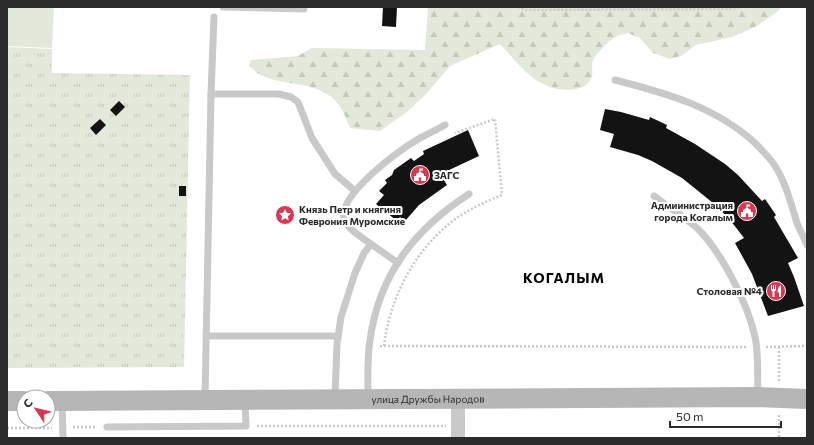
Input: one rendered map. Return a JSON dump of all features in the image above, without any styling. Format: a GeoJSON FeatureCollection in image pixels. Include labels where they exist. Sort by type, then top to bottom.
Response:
{"type":"FeatureCollection","features":[{"type":"Feature","properties":{"kind":"main road"},"geometry":{"type":"LineString","coordinates":[[758,397],[807,390]]}},
{"type":"Feature","properties":{"kind":"main road","name":"улица Дружбы Народов"},"geometry":{"type":"LineString","coordinates":[[56,401],[758,397],[807,400]]}},
{"type":"Feature","properties":{"kind":"street"},"geometry":{"type":"LineString","coordinates":[[458,399],[458,432]]}},
{"type":"Feature","properties":{"kind":"lane"},"geometry":{"type":"LineString","coordinates":[[223,7],[304,9],[304,7]]}},
{"type":"Feature","properties":{"kind":"lane"},"geometry":{"type":"LineString","coordinates":[[205,401],[214,17]]}},
{"type":"Feature","properties":{"kind":"lane"},"geometry":{"type":"LineString","coordinates":[[615,80],[650,89],[690,102],[726,121],[744,134],[760,148],[774,165],[781,177],[807,245]]}},
{"type":"Feature","properties":{"kind":"lane"},"geometry":{"type":"LineString","coordinates":[[211,94],[279,94],[295,99],[298,102],[312,138],[335,174],[355,192]]}},
{"type":"Feature","properties":{"kind":"lane"},"geometry":{"type":"LineString","coordinates":[[398,263],[371,244],[347,224],[344,219],[345,206],[355,192],[373,173],[394,155],[419,138],[444,126]]}},
{"type":"Feature","properties":{"kind":"lane"},"geometry":{"type":"LineString","coordinates":[[368,400],[368,356],[372,327],[383,292],[398,263],[418,235],[453,204],[469,194]]}},
{"type":"Feature","properties":{"kind":"lane"},"geometry":{"type":"LineString","coordinates":[[654,196],[696,228],[709,242],[725,267],[741,298],[755,337],[758,397]]}},
{"type":"Feature","properties":{"kind":"lane"},"geometry":{"type":"LineString","coordinates":[[336,399],[336,366],[341,317],[355,273],[364,253],[371,244]]}},
{"type":"Feature","properties":{"kind":"lane"},"geometry":{"type":"LineString","coordinates":[[206,336],[338,336]]}},
{"type":"Feature","properties":{"kind":"lane"},"geometry":{"type":"LineString","coordinates":[[107,427],[246,426],[245,400]]}},
{"type":"Feature","properties":{"kind":"lane"},"geometry":{"type":"LineString","coordinates":[[56,406],[63,438]]}},
{"type":"Feature","properties":{"kind":"path"},"geometry":{"type":"LineString","coordinates":[[518,7],[526,10],[728,9],[742,7]]}},
{"type":"Feature","properties":{"kind":"path"},"geometry":{"type":"LineString","coordinates":[[380,346],[807,346]]}},
{"type":"Feature","properties":{"kind":"path"},"geometry":{"type":"LineString","coordinates":[[246,426],[458,432]]}},
{"type":"Feature","properties":{"kind":"green space"},"geometry":{"type":"Polygon","coordinates":[[[7,7],[54,7],[52,48],[7,46],[7,7]]]}},
{"type":"Feature","properties":{"kind":"green space"},"geometry":{"type":"Polygon","coordinates":[[[428,7],[782,7],[757,26],[732,37],[696,45],[681,56],[670,59],[653,53],[640,38],[628,33],[619,35],[602,48],[595,57],[592,62],[592,76],[590,81],[580,88],[571,90],[556,89],[538,81],[522,68],[500,44],[450,66],[427,93],[407,112],[380,131],[350,128],[339,105],[322,91],[312,87],[269,78],[259,74],[249,66],[251,60],[298,56],[312,48],[425,50],[428,7]]]}},
{"type":"Feature","properties":{"kind":"green space"},"geometry":{"type":"Polygon","coordinates":[[[7,47],[52,49],[52,73],[190,75],[184,367],[7,368],[7,47]]]}},
{"type":"Feature","properties":{"kind":"building"},"geometry":{"type":"Polygon","coordinates":[[[383,7],[397,7],[396,27],[382,26],[383,7]]]}},
{"type":"Feature","properties":{"kind":"building"},"geometry":{"type":"Polygon","coordinates":[[[119,101],[125,107],[116,116],[110,110],[119,101]]]}},
{"type":"Feature","properties":{"kind":"building","name":"Адмиинистрация города Когалым"},"geometry":{"type":"Polygon","coordinates":[[[605,109],[649,120],[650,117],[667,125],[666,128],[695,144],[725,164],[738,175],[762,201],[765,199],[776,215],[774,217],[798,258],[788,263],[804,306],[768,316],[752,274],[735,243],[744,238],[734,225],[718,207],[682,178],[652,161],[638,155],[610,147],[614,134],[600,130],[605,109]]]}},
{"type":"Feature","properties":{"kind":"building"},"geometry":{"type":"Polygon","coordinates":[[[100,119],[106,125],[96,135],[90,128],[100,119]]]}},
{"type":"Feature","properties":{"kind":"building","name":"ЗАГС"},"geometry":{"type":"Polygon","coordinates":[[[468,130],[479,156],[447,171],[450,176],[444,180],[447,185],[419,205],[405,221],[400,217],[397,221],[376,204],[384,195],[379,191],[387,183],[385,180],[392,175],[394,170],[411,158],[414,161],[424,154],[423,151],[468,130]]]}},
{"type":"Feature","properties":{"kind":"building"},"geometry":{"type":"Polygon","coordinates":[[[179,186],[186,186],[186,196],[179,196],[179,186]]]}},
{"type":"Feature","properties":{"kind":"place","name":"ЗАГС"},"geometry":{"type":"Point","coordinates":[420,175]}},
{"type":"Feature","properties":{"kind":"place","name":"Адмиинистрация города Когалым"},"geometry":{"type":"Point","coordinates":[747,211]}},
{"type":"Feature","properties":{"kind":"place","name":"Князь Петр и княгиня Феврония Муромские"},"geometry":{"type":"Point","coordinates":[285,215]}},
{"type":"Feature","properties":{"kind":"place","name":"Столовая №4"},"geometry":{"type":"Point","coordinates":[776,291]}},
{"type":"Feature","properties":{"kind":"district","name":"КОГАЛЫМ"},"geometry":{"type":"Point","coordinates":[564,277]}}]}
